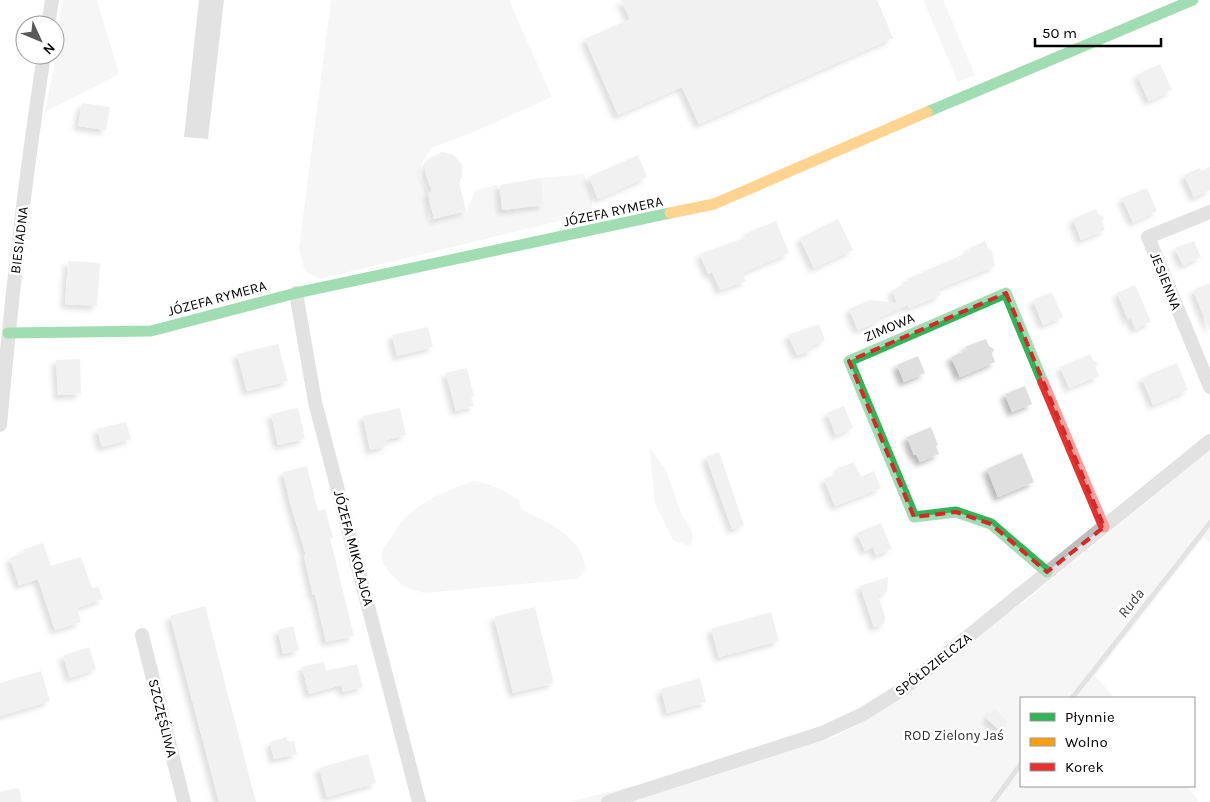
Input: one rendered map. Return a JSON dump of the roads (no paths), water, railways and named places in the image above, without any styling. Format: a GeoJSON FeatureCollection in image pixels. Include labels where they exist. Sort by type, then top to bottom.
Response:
{"type":"FeatureCollection","features":[{"type":"Feature","properties":{"kind":"street"},"geometry":{"type":"LineString","coordinates":[[50,15],[52,0]]}},
{"type":"Feature","properties":{"kind":"street","name":"JÓZEFA RYMERA"},"geometry":{"type":"LineString","coordinates":[[8,334],[152,331],[296,293],[714,204],[841,148],[1193,0]]}},
{"type":"Feature","properties":{"kind":"street","name":"BIESIADNA"},"geometry":{"type":"LineString","coordinates":[[0,425],[27,166],[42,65]]}},
{"type":"Feature","properties":{"kind":"street","name":"JESIENNA"},"geometry":{"type":"LineString","coordinates":[[1210,212],[1148,237],[1210,387]]}},
{"type":"Feature","properties":{"kind":"street","name":"JÓZEFA MIKOŁAJCA"},"geometry":{"type":"LineString","coordinates":[[296,293],[315,402],[419,802]]}},
{"type":"Feature","properties":{"kind":"street","name":"ZIMOWA"},"geometry":{"type":"LineString","coordinates":[[1047,572],[991,524],[956,512],[914,517],[849,361],[1006,293],[1104,526]]}},
{"type":"Feature","properties":{"kind":"street","name":"SPÓŁDZIELCZA"},"geometry":{"type":"LineString","coordinates":[[608,802],[822,733],[863,714],[903,689],[1210,440]]}},
{"type":"Feature","properties":{"kind":"street","name":"SZCZĘŚLIWA"},"geometry":{"type":"LineString","coordinates":[[142,635],[184,802]]}},
{"type":"Feature","properties":{"kind":"waterway","name":"Ruda"},"geometry":{"type":"LineString","coordinates":[[1073,697],[1210,523]]}},
{"type":"Feature","properties":{"kind":"waterway","name":"Ruda"},"geometry":{"type":"LineString","coordinates":[[993,802],[1020,765]]}},
{"type":"Feature","properties":{"kind":"park label","name":"ROD Zielony Jaś"},"geometry":{"type":"Point","coordinates":[954,735]}}]}
